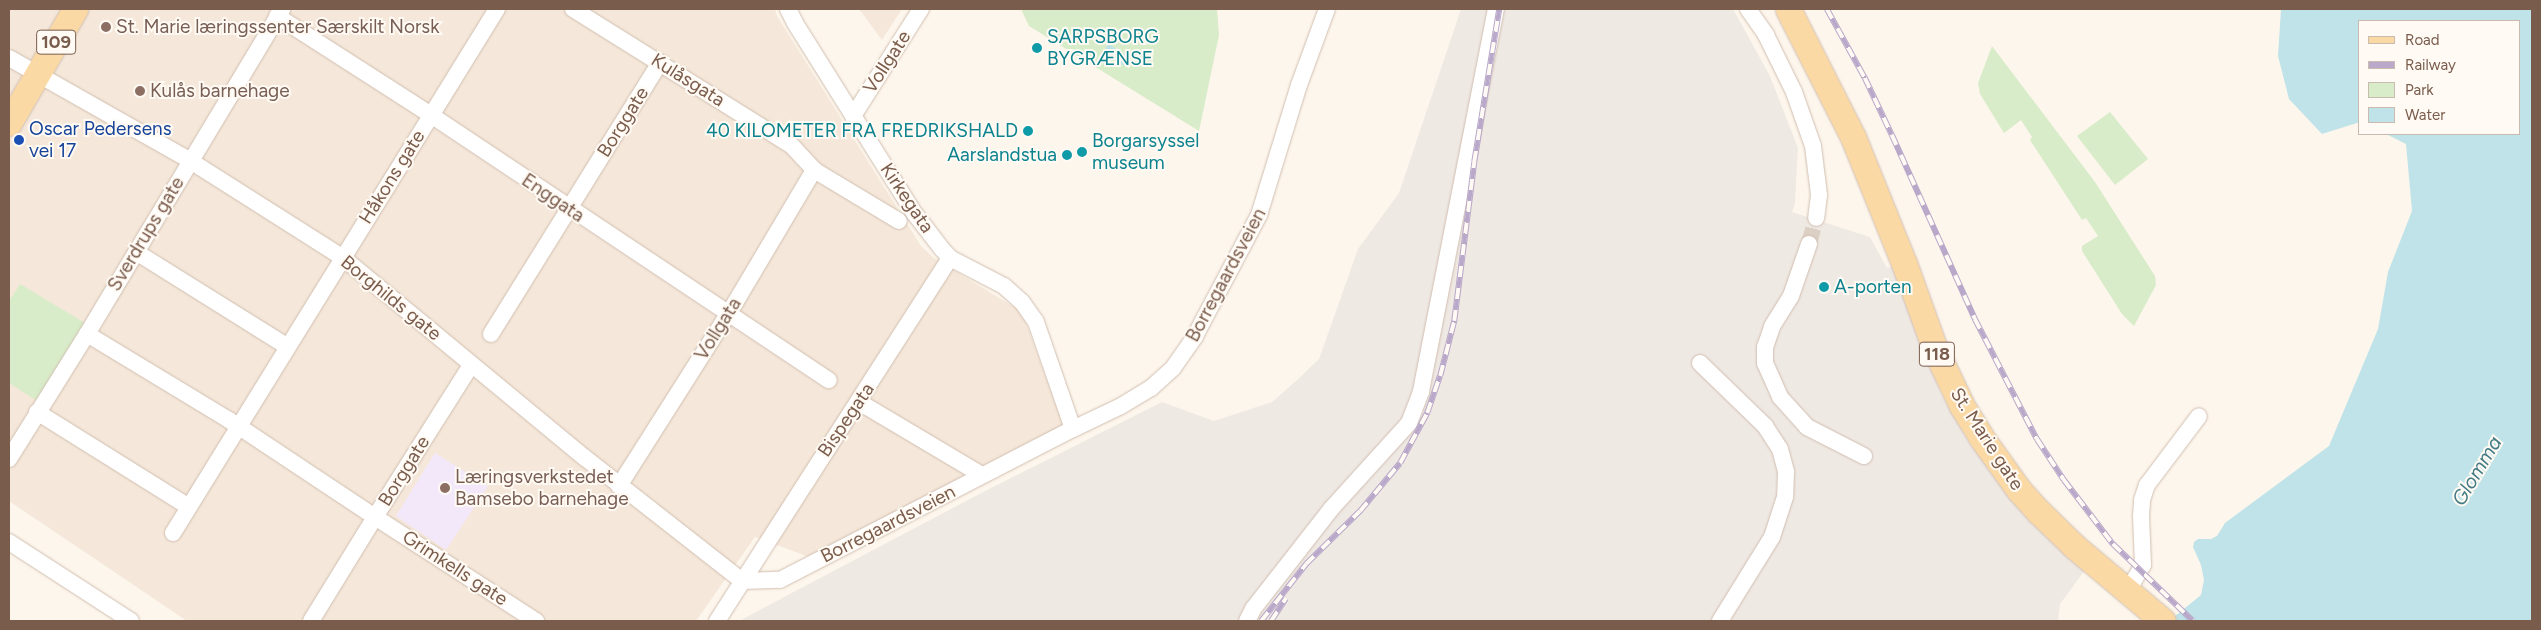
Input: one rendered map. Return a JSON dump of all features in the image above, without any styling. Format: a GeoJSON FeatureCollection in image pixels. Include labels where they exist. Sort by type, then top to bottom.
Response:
{"type":"FeatureCollection","features":[{"type":"Feature","properties":{"kind":"main road","name":"109"},"geometry":{"type":"LineString","coordinates":[[9,123],[75,9]]}},
{"type":"Feature","properties":{"kind":"main road","name":"St. Marie gate"},"geometry":{"type":"LineString","coordinates":[[1788,9],[1853,137],[1906,266],[1946,374],[1981,437],[2019,490],[2091,560],[2155,614]]}},
{"type":"Feature","properties":{"kind":"street","name":"Håkons gate"},"geometry":{"type":"LineString","coordinates":[[173,533],[496,9]]}},
{"type":"Feature","properties":{"kind":"street","name":"Kulåsgata"},"geometry":{"type":"LineString","coordinates":[[573,9],[792,146],[814,170],[899,221]]}},
{"type":"Feature","properties":{"kind":"street","name":"Kirkegata"},"geometry":{"type":"LineString","coordinates":[[788,9],[915,214],[950,258]]}},
{"type":"Feature","properties":{"kind":"street","name":"Vollgate"},"geometry":{"type":"LineString","coordinates":[[853,116],[921,9]]}},
{"type":"Feature","properties":{"kind":"street","name":"Borregaardsveien"},"geometry":{"type":"LineString","coordinates":[[742,581],[780,580],[1073,428],[1136,398],[1163,378],[1182,356],[1259,216],[1299,85],[1327,9]]}},
{"type":"Feature","properties":{"kind":"street"},"geometry":{"type":"LineString","coordinates":[[1247,621],[1253,609],[1330,509],[1409,423],[1421,391],[1496,9]]}},
{"type":"Feature","properties":{"kind":"street"},"geometry":{"type":"LineString","coordinates":[[1748,9],[1766,35],[1794,92],[1813,146],[1820,195],[1816,218]]}},
{"type":"Feature","properties":{"kind":"street","name":"Enggata"},"geometry":{"type":"LineString","coordinates":[[279,12],[569,209],[829,380]]}},
{"type":"Feature","properties":{"kind":"street","name":"Sverdrups gate"},"geometry":{"type":"LineString","coordinates":[[9,459],[87,334],[189,160],[279,12]]}},
{"type":"Feature","properties":{"kind":"street","name":"Borghilds gate"},"geometry":{"type":"LineString","coordinates":[[9,58],[189,160],[342,257],[619,486],[742,581]]}},
{"type":"Feature","properties":{"kind":"street","name":"Borggate"},"geometry":{"type":"LineString","coordinates":[[491,334],[660,62]]}},
{"type":"Feature","properties":{"kind":"street","name":"Vollgata"},"geometry":{"type":"LineString","coordinates":[[619,486],[728,313],[814,170]]}},
{"type":"Feature","properties":{"kind":"street"},"geometry":{"type":"LineString","coordinates":[[1809,244],[1791,296],[1772,327],[1765,347],[1765,363],[1780,397],[1807,427],[1864,456]]}},
{"type":"Feature","properties":{"kind":"street"},"geometry":{"type":"LineString","coordinates":[[136,252],[288,347]]}},
{"type":"Feature","properties":{"kind":"street"},"geometry":{"type":"LineString","coordinates":[[950,258],[1004,286],[1022,302],[1036,322],[1073,428]]}},
{"type":"Feature","properties":{"kind":"street","name":"Bispegata"},"geometry":{"type":"LineString","coordinates":[[742,581],[950,258]]}},
{"type":"Feature","properties":{"kind":"street"},"geometry":{"type":"LineString","coordinates":[[87,334],[240,427]]}},
{"type":"Feature","properties":{"kind":"street"},"geometry":{"type":"LineString","coordinates":[[1700,363],[1765,426],[1780,449],[1786,472],[1785,497],[1772,536],[1720,621]]}},
{"type":"Feature","properties":{"kind":"street","name":"Borggate"},"geometry":{"type":"LineString","coordinates":[[240,427],[375,517],[471,365]]}},
{"type":"Feature","properties":{"kind":"street"},"geometry":{"type":"LineString","coordinates":[[859,402],[982,475]]}},
{"type":"Feature","properties":{"kind":"street"},"geometry":{"type":"LineString","coordinates":[[37,412],[189,507]]}},
{"type":"Feature","properties":{"kind":"street"},"geometry":{"type":"LineString","coordinates":[[2124,589],[2133,582],[2143,565],[2141,516],[2142,500],[2147,485],[2199,416]]}},
{"type":"Feature","properties":{"kind":"street"},"geometry":{"type":"LineString","coordinates":[[311,621],[375,517]]}},
{"type":"Feature","properties":{"kind":"street","name":"Grimkells gate"},"geometry":{"type":"LineString","coordinates":[[375,517],[536,621]]}},
{"type":"Feature","properties":{"kind":"street"},"geometry":{"type":"LineString","coordinates":[[9,542],[131,621]]}},
{"type":"Feature","properties":{"kind":"street"},"geometry":{"type":"LineString","coordinates":[[717,621],[742,581]]}},
{"type":"Feature","properties":{"kind":"shaded area"},"geometry":{"type":"Polygon","coordinates":[[[9,9],[775,9],[777,16],[921,246],[934,258],[1022,312],[1064,427],[809,557],[755,537],[696,621],[187,621],[9,501],[9,9]]]}},
{"type":"Feature","properties":{"kind":"shaded area"},"geometry":{"type":"Polygon","coordinates":[[[859,9],[902,9],[882,40],[859,9]]]}},
{"type":"Feature","properties":{"kind":"shaded area"},"geometry":{"type":"Polygon","coordinates":[[[1461,9],[1733,9],[1770,76],[1798,148],[1795,203],[1792,212],[1870,237],[1887,268],[1894,266],[1941,394],[1970,444],[2022,511],[2085,570],[2060,604],[2058,621],[739,621],[985,491],[1162,402],[1214,421],[1272,402],[1319,359],[1358,249],[1399,193],[1461,9]]]}},
{"type":"Feature","properties":{"kind":"shaded area"},"geometry":{"type":"Polygon","coordinates":[[[435,453],[488,486],[446,550],[396,516],[435,453]]]}},
{"type":"Feature","properties":{"kind":"green space"},"geometry":{"type":"Polygon","coordinates":[[[1021,9],[1217,9],[1219,35],[1199,131],[1029,26],[1021,9]]]}},
{"type":"Feature","properties":{"kind":"green space"},"geometry":{"type":"Polygon","coordinates":[[[1992,46],[2095,182],[2155,276],[2156,285],[2134,326],[2122,314],[2082,251],[2082,246],[2098,236],[2086,218],[2082,220],[2030,140],[2032,137],[2021,120],[2004,133],[1980,94],[1978,83],[1992,46]]]}},
{"type":"Feature","properties":{"kind":"green space"},"geometry":{"type":"Polygon","coordinates":[[[2110,112],[2148,159],[2115,185],[2077,136],[2110,112]]]}},
{"type":"Feature","properties":{"kind":"green space"},"geometry":{"type":"Polygon","coordinates":[[[20,284],[85,323],[42,404],[9,383],[9,301],[20,284]]]}},
{"type":"Feature","properties":{"kind":"water","name":"Glomma"},"geometry":{"type":"Polygon","coordinates":[[[2281,9],[2532,9],[2532,621],[2169,621],[2201,595],[2204,580],[2201,565],[2193,547],[2194,542],[2198,539],[2211,539],[2217,536],[2225,523],[2329,446],[2378,329],[2388,272],[2412,211],[2406,144],[2388,135],[2521,135],[2521,20],[2358,20],[2358,123],[2322,134],[2289,99],[2278,56],[2281,9]]]}},
{"type":"Feature","properties":{"kind":"water"},"geometry":{"type":"Polygon","coordinates":[[[1108,44],[1130,57],[1124,66],[1103,53],[1108,44]]]}},
{"type":"Feature","properties":{"kind":"tunnel"},"geometry":{"type":"LineString","coordinates":[[1809,244],[1816,218]]}},
{"type":"Feature","properties":{"kind":"railway"},"geometry":{"type":"LineString","coordinates":[[1261,621],[1306,564],[1360,511],[1400,463],[1427,413],[1440,376],[1454,321],[1474,162],[1499,9]]}},
{"type":"Feature","properties":{"kind":"railway"},"geometry":{"type":"LineString","coordinates":[[1827,9],[1865,78],[1975,319],[2037,439],[2064,480],[2113,544],[2193,621]]}},
{"type":"Feature","properties":{"kind":"railway"},"geometry":{"type":"LineString","coordinates":[[1271,621],[1286,598]]}},
{"type":"Feature","properties":{"kind":"place","name":"St. Marie læringssenter Særskilt Norsk"},"geometry":{"type":"Point","coordinates":[106,27]}},
{"type":"Feature","properties":{"kind":"place","name":"SARPSBORG BYGRÆNSE"},"geometry":{"type":"Point","coordinates":[1037,48]}},
{"type":"Feature","properties":{"kind":"place","name":"Kulås barnehage"},"geometry":{"type":"Point","coordinates":[140,91]}},
{"type":"Feature","properties":{"kind":"place","name":"40 KILOMETER FRA FREDRIKSHALD"},"geometry":{"type":"Point","coordinates":[1028,131]}},
{"type":"Feature","properties":{"kind":"place","name":"Oscar Pedersens vei 17"},"geometry":{"type":"Point","coordinates":[19,140]}},
{"type":"Feature","properties":{"kind":"place","name":"Borgarsyssel museum"},"geometry":{"type":"Point","coordinates":[1082,152]}},
{"type":"Feature","properties":{"kind":"place","name":"Aarslandstua"},"geometry":{"type":"Point","coordinates":[1067,155]}},
{"type":"Feature","properties":{"kind":"place","name":"A-porten"},"geometry":{"type":"Point","coordinates":[1824,287]}},
{"type":"Feature","properties":{"kind":"place","name":"Læringsverkstedet Bamsebo barnehage"},"geometry":{"type":"Point","coordinates":[445,488]}}]}
